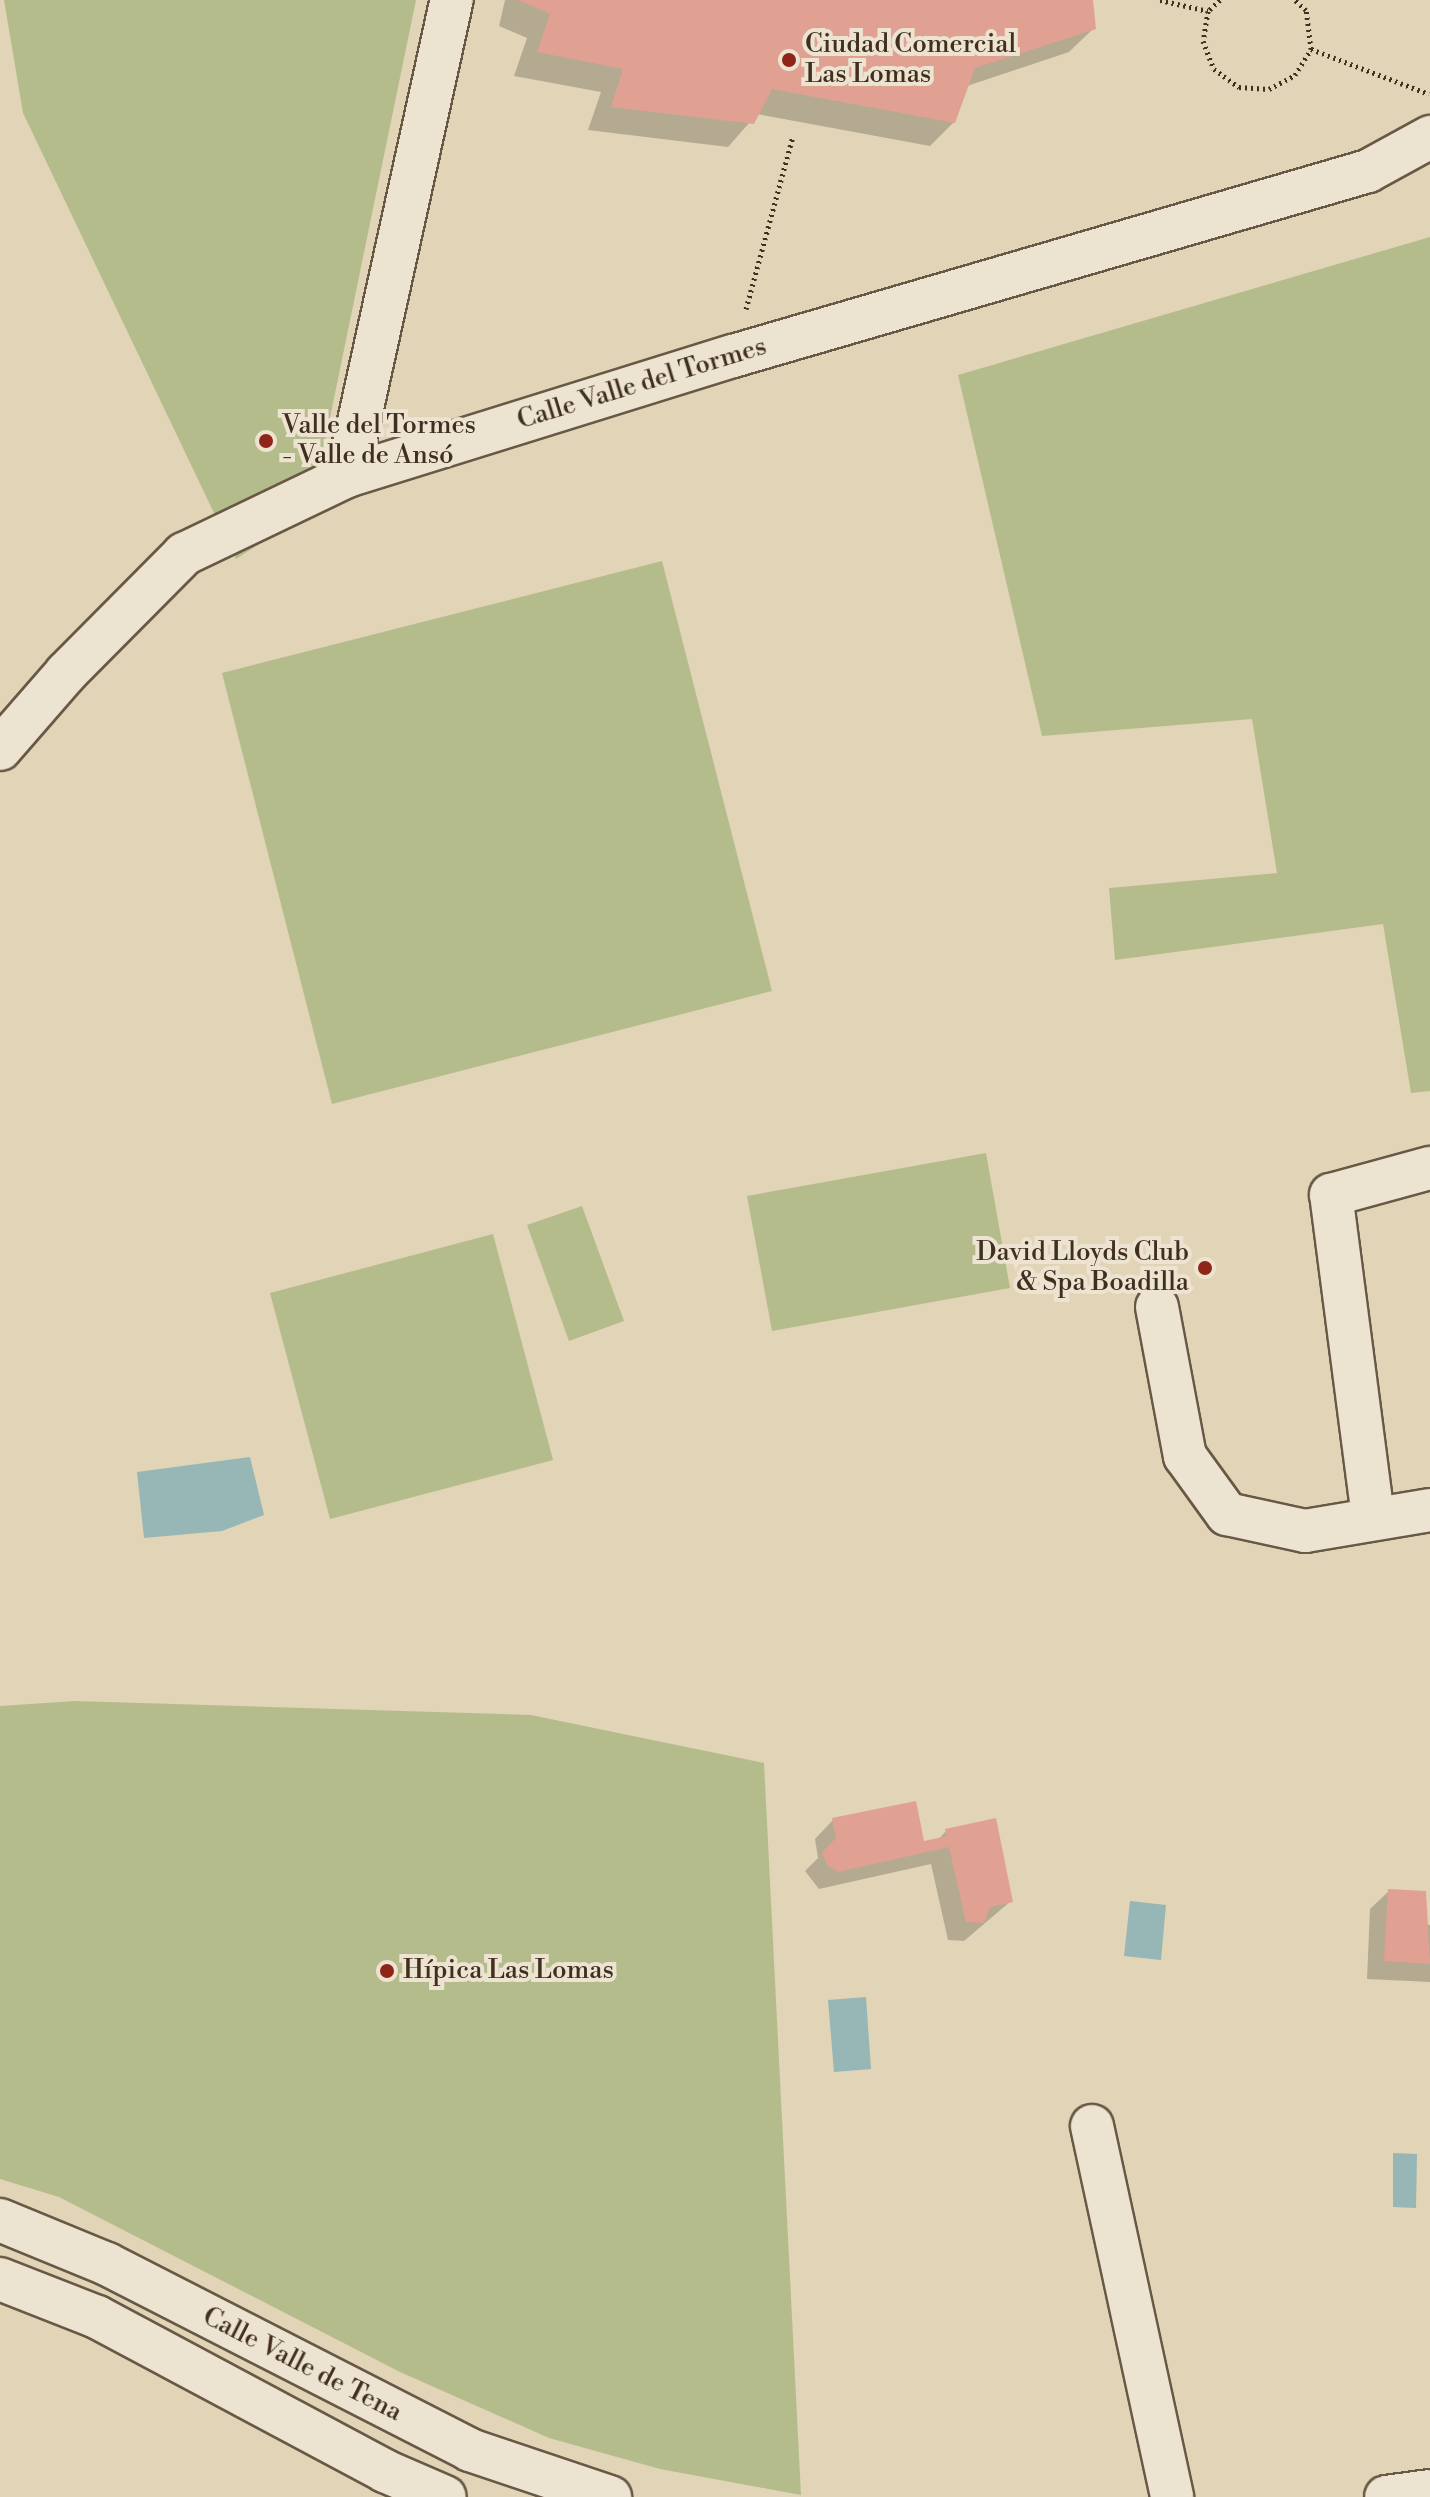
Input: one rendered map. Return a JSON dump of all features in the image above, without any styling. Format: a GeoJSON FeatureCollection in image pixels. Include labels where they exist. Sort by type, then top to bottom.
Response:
{"type":"FeatureCollection","features":[{"type":"Feature","properties":{"kind":"street"},"geometry":{"type":"LineString","coordinates":[[347,476],[452,0]]}},
{"type":"Feature","properties":{"kind":"street","name":"Calle Valle del Tormes"},"geometry":{"type":"LineString","coordinates":[[0,749],[66,673],[184,554],[347,476],[733,356],[1368,171],[1430,137]]}},
{"type":"Feature","properties":{"kind":"street","name":"Calle Valle del Tormes"},"geometry":{"type":"LineString","coordinates":[[1368,171],[1430,168]]}},
{"type":"Feature","properties":{"kind":"street"},"geometry":{"type":"LineString","coordinates":[[1373,1517],[1331,1195],[1430,1168]]}},
{"type":"Feature","properties":{"kind":"street"},"geometry":{"type":"LineString","coordinates":[[1157,1307],[1185,1456],[1227,1514],[1305,1531],[1373,1517],[1430,1510]]}},
{"type":"Feature","properties":{"kind":"street"},"geometry":{"type":"LineString","coordinates":[[1092,2126],[1172,2497]]}},
{"type":"Feature","properties":{"kind":"street","name":"Calle Valle de Tena"},"geometry":{"type":"LineString","coordinates":[[0,2220],[107,2264],[470,2450],[610,2497]]}},
{"type":"Feature","properties":{"kind":"street","name":"Calle Valle de Tena"},"geometry":{"type":"LineString","coordinates":[[0,2279],[97,2317],[385,2471],[445,2497]]}},
{"type":"Feature","properties":{"kind":"street"},"geometry":{"type":"LineString","coordinates":[[1386,2497],[1430,2491]]}},
{"type":"Feature","properties":{"kind":"path"},"geometry":{"type":"LineString","coordinates":[[1160,0],[1208,11]]}},
{"type":"Feature","properties":{"kind":"path"},"geometry":{"type":"LineString","coordinates":[[1220,0],[1208,11],[1203,41],[1214,69],[1239,87],[1269,89],[1295,75],[1311,49],[1306,10],[1295,0]]}},
{"type":"Feature","properties":{"kind":"path"},"geometry":{"type":"LineString","coordinates":[[1311,49],[1430,94]]}},
{"type":"Feature","properties":{"kind":"path"},"geometry":{"type":"LineString","coordinates":[[733,356],[793,136]]}},
{"type":"Feature","properties":{"kind":"green space"},"geometry":{"type":"Polygon","coordinates":[[[4,0],[416,0],[311,510],[236,559],[23,113],[4,0]]]}},
{"type":"Feature","properties":{"kind":"green space"},"geometry":{"type":"Polygon","coordinates":[[[1430,237],[1430,1091],[1411,1093],[1383,924],[1115,960],[1109,888],[1277,873],[1252,719],[1042,736],[958,375],[1430,237]]]}},
{"type":"Feature","properties":{"kind":"green space"},"geometry":{"type":"Polygon","coordinates":[[[662,561],[772,991],[332,1104],[222,673],[662,561]]]}},
{"type":"Feature","properties":{"kind":"green space"},"geometry":{"type":"Polygon","coordinates":[[[986,1153],[1010,1288],[772,1331],[747,1196],[986,1153]]]}},
{"type":"Feature","properties":{"kind":"green space"},"geometry":{"type":"Polygon","coordinates":[[[582,1206],[624,1321],[569,1341],[527,1225],[582,1206]]]}},
{"type":"Feature","properties":{"kind":"green space"},"geometry":{"type":"Polygon","coordinates":[[[493,1234],[553,1460],[330,1519],[270,1293],[493,1234]]]}},
{"type":"Feature","properties":{"kind":"green space","name":"Hípica Las Lomas"},"geometry":{"type":"Polygon","coordinates":[[[75,1701],[531,1715],[764,1763],[801,2495],[660,2469],[549,2438],[400,2372],[59,2197],[0,2179],[0,1706],[75,1701]]]}},
{"type":"Feature","properties":{"kind":"water"},"geometry":{"type":"Polygon","coordinates":[[[250,1457],[264,1515],[222,1531],[144,1538],[137,1472],[250,1457]]]}},
{"type":"Feature","properties":{"kind":"water"},"geometry":{"type":"Polygon","coordinates":[[[1130,1901],[1166,1905],[1161,1960],[1124,1956],[1130,1901]]]}},
{"type":"Feature","properties":{"kind":"water"},"geometry":{"type":"Polygon","coordinates":[[[866,1997],[871,2069],[834,2072],[828,2000],[866,1997]]]}},
{"type":"Feature","properties":{"kind":"water"},"geometry":{"type":"Polygon","coordinates":[[[1393,2153],[1417,2154],[1416,2208],[1393,2207],[1393,2153]]]}},
{"type":"Feature","properties":{"kind":"building","name":"Ciudad Comercial Las Lomas"},"geometry":{"type":"Polygon","coordinates":[[[518,0],[1093,0],[1096,29],[975,68],[955,123],[772,89],[754,124],[611,107],[623,69],[537,52],[550,14],[518,0]]]}},
{"type":"Feature","properties":{"kind":"building"},"geometry":{"type":"Polygon","coordinates":[[[916,1801],[924,1841],[947,1836],[945,1829],[996,1818],[1013,1902],[990,1907],[984,1923],[966,1922],[949,1847],[838,1872],[827,1865],[822,1852],[836,1838],[832,1818],[916,1801]]]}},
{"type":"Feature","properties":{"kind":"building"},"geometry":{"type":"Polygon","coordinates":[[[1388,1889],[1426,1891],[1430,1964],[1384,1961],[1388,1889]]]}},
{"type":"Feature","properties":{"kind":"place","name":"Ciudad Comercial Las Lomas"},"geometry":{"type":"Point","coordinates":[789,60]}},
{"type":"Feature","properties":{"kind":"place","name":"Valle del Tormes - Valle de Ansó"},"geometry":{"type":"Point","coordinates":[266,441]}},
{"type":"Feature","properties":{"kind":"place","name":"David Lloyds Club & Spa Boadilla"},"geometry":{"type":"Point","coordinates":[1205,1268]}},
{"type":"Feature","properties":{"kind":"place","name":"Hípica Las Lomas"},"geometry":{"type":"Point","coordinates":[387,1971]}}]}
